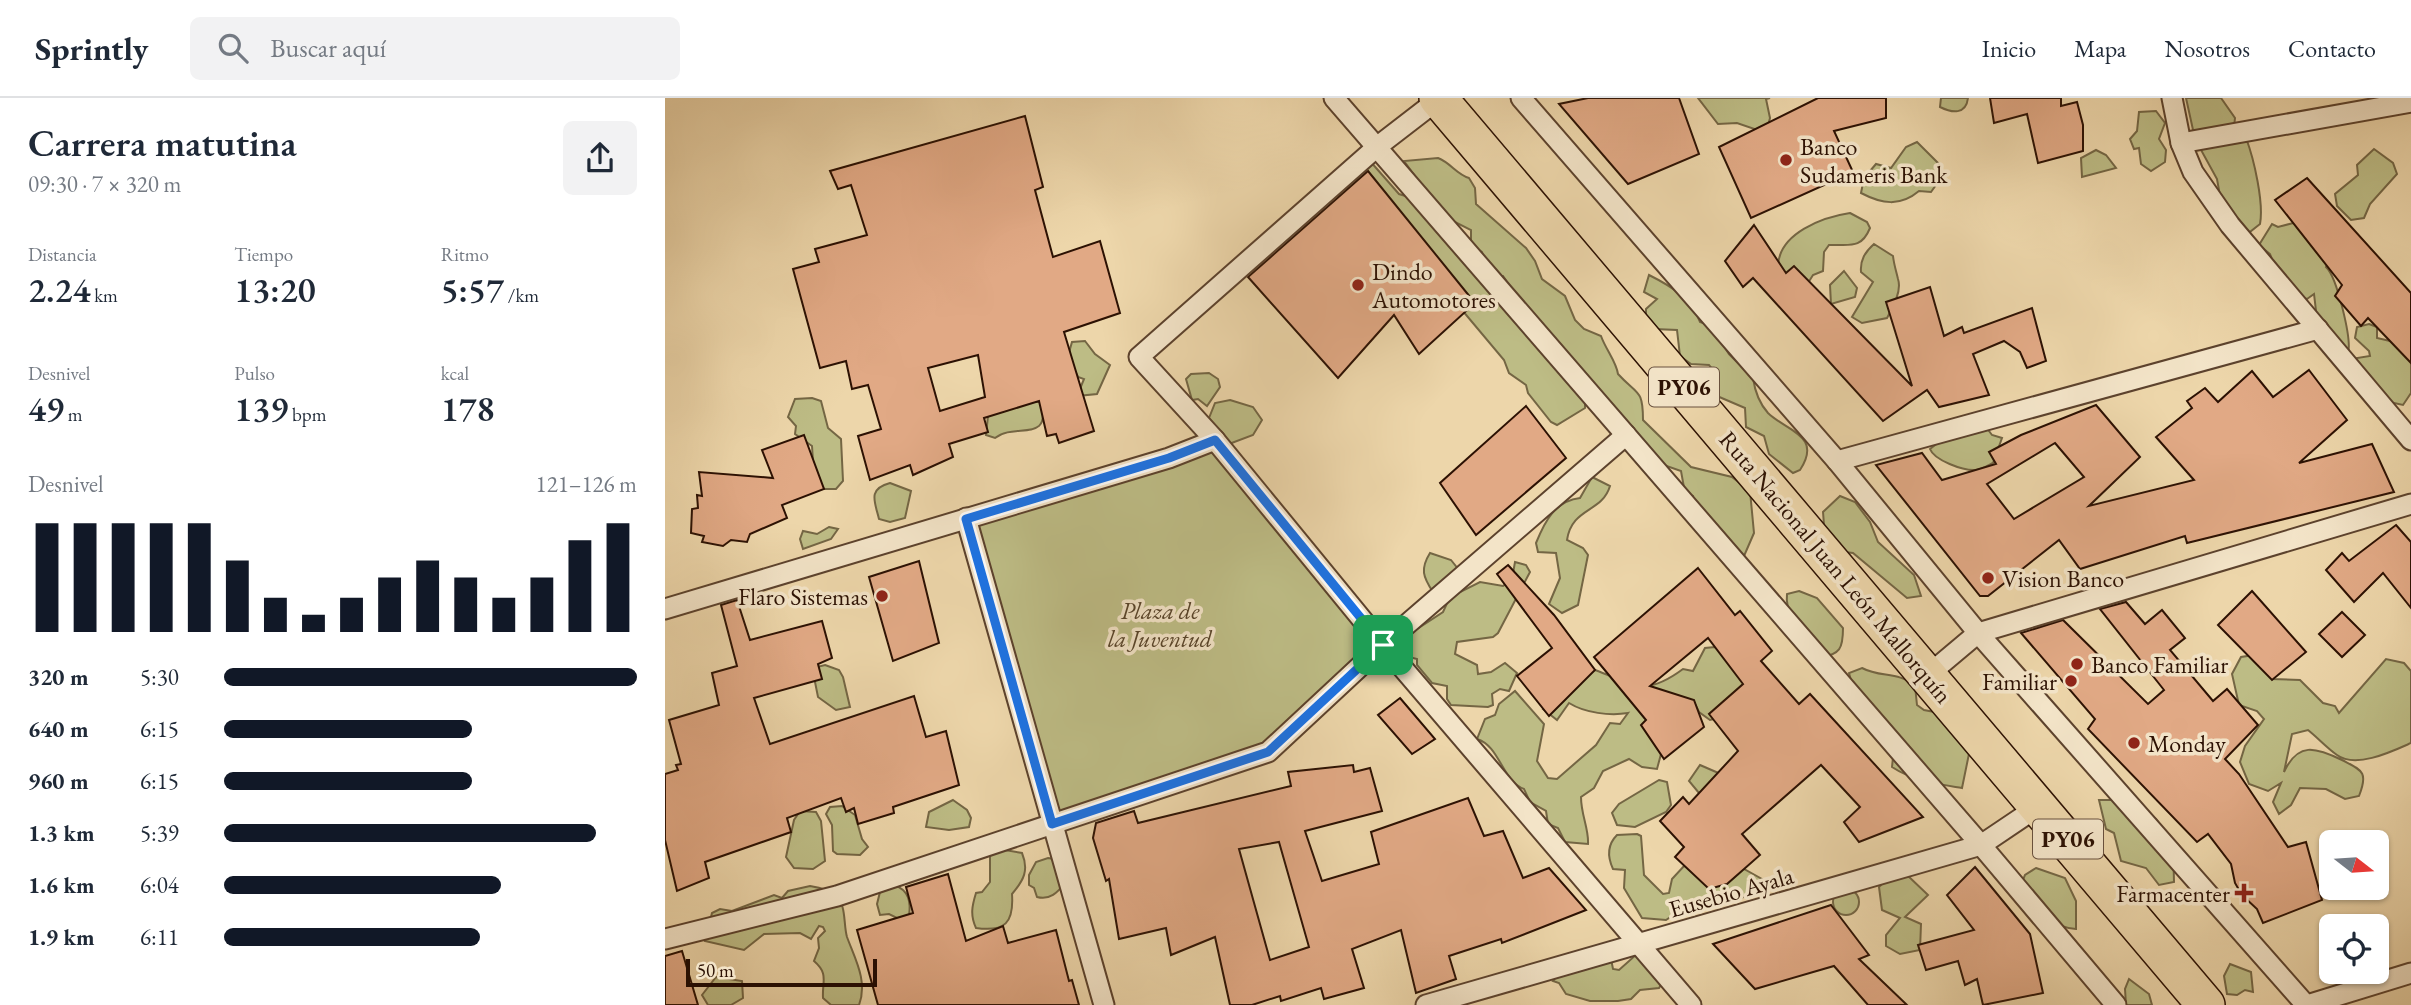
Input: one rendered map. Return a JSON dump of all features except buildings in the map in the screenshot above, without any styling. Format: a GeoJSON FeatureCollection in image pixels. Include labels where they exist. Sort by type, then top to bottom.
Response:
{"type":"FeatureCollection","features":[{"type":"Feature","properties":{"kind":"highway","name":"Ruta Nacional Juan León Mallorquín"},"geometry":{"type":"LineString","coordinates":[[1438,99],[2206,1005]]}},
{"type":"Feature","properties":{"kind":"street"},"geometry":{"type":"LineString","coordinates":[[1334,98],[1981,845],[2116,1005]]}},
{"type":"Feature","properties":{"kind":"street"},"geometry":{"type":"LineString","coordinates":[[1521,98],[1837,461],[1978,634],[2307,1005],[2411,973]]}},
{"type":"Feature","properties":{"kind":"street"},"geometry":{"type":"LineString","coordinates":[[2172,98],[2181,143],[2193,172],[2230,225],[2411,440]]}},
{"type":"Feature","properties":{"kind":"street"},"geometry":{"type":"LineString","coordinates":[[1438,99],[1378,146],[1139,357],[1215,440],[1383,645],[1691,1005]]}},
{"type":"Feature","properties":{"kind":"street"},"geometry":{"type":"LineString","coordinates":[[2181,143],[2411,102]]}},
{"type":"Feature","properties":{"kind":"street"},"geometry":{"type":"LineString","coordinates":[[1837,461],[2318,329]]}},
{"type":"Feature","properties":{"kind":"street"},"geometry":{"type":"LineString","coordinates":[[665,939],[837,896],[1268,752],[1383,645],[1626,435]]}},
{"type":"Feature","properties":{"kind":"street"},"geometry":{"type":"LineString","coordinates":[[665,609],[1169,458],[1215,440]]}},
{"type":"Feature","properties":{"kind":"street"},"geometry":{"type":"LineString","coordinates":[[1928,675],[1978,634],[2411,504]]}},
{"type":"Feature","properties":{"kind":"street"},"geometry":{"type":"LineString","coordinates":[[966,519],[1104,1005]]}},
{"type":"Feature","properties":{"kind":"street","name":"Eusebio Ayala"},"geometry":{"type":"LineString","coordinates":[[1426,1005],[1981,845],[2039,806]]}},
{"type":"Feature","properties":{"kind":"green space"},"geometry":{"type":"Polygon","coordinates":[[[1698,98],[1770,98],[1766,99],[1770,118],[1766,133],[1737,123],[1718,124],[1698,98]]]}},
{"type":"Feature","properties":{"kind":"green space"},"geometry":{"type":"Polygon","coordinates":[[[1941,98],[1968,98],[1967,104],[1961,110],[1949,111],[1940,107],[1941,98]]]}},
{"type":"Feature","properties":{"kind":"green space"},"geometry":{"type":"Polygon","coordinates":[[[2186,98],[2221,98],[2235,118],[2233,136],[2246,138],[2257,181],[2261,215],[2260,224],[2246,235],[2222,207],[2217,179],[2195,139],[2186,98]]]}},
{"type":"Feature","properties":{"kind":"green space"},"geometry":{"type":"Polygon","coordinates":[[[2156,111],[2165,123],[2159,139],[2166,150],[2165,162],[2151,171],[2141,164],[2139,148],[2134,149],[2130,139],[2137,131],[2139,112],[2156,111]]]}},
{"type":"Feature","properties":{"kind":"green space"},"geometry":{"type":"Polygon","coordinates":[[[1917,142],[1941,166],[1941,178],[1931,192],[1919,191],[1898,202],[1876,200],[1861,193],[1864,178],[1876,164],[1891,168],[1906,147],[1917,142]]]}},
{"type":"Feature","properties":{"kind":"green space"},"geometry":{"type":"Polygon","coordinates":[[[2374,149],[2393,163],[2397,174],[2370,204],[2364,218],[2351,220],[2337,206],[2335,194],[2358,175],[2357,165],[2374,149]]]}},
{"type":"Feature","properties":{"kind":"green space"},"geometry":{"type":"Polygon","coordinates":[[[2096,150],[2106,155],[2116,168],[2082,177],[2081,158],[2096,150]]]}},
{"type":"Feature","properties":{"kind":"green space"},"geometry":{"type":"Polygon","coordinates":[[[1438,158],[1469,178],[1475,188],[1476,204],[1526,248],[1542,279],[1565,296],[1575,320],[1584,329],[1601,336],[1618,374],[1640,397],[1643,420],[1691,467],[1732,477],[1750,491],[1754,533],[1744,556],[1720,554],[1705,540],[1697,519],[1693,496],[1685,493],[1681,471],[1638,456],[1634,438],[1620,413],[1602,407],[1585,395],[1585,408],[1557,425],[1551,422],[1528,393],[1526,385],[1509,373],[1504,360],[1457,304],[1439,302],[1421,281],[1421,262],[1411,262],[1405,254],[1401,216],[1332,194],[1326,184],[1348,159],[1370,161],[1399,194],[1426,202],[1446,238],[1459,245],[1475,265],[1483,285],[1501,296],[1519,318],[1523,305],[1503,276],[1490,277],[1482,252],[1471,244],[1471,230],[1445,217],[1404,161],[1438,158]]]}},
{"type":"Feature","properties":{"kind":"green space"},"geometry":{"type":"Polygon","coordinates":[[[1850,213],[1867,222],[1870,228],[1863,240],[1854,244],[1829,245],[1824,252],[1823,271],[1813,275],[1808,283],[1794,282],[1778,266],[1780,254],[1794,236],[1827,218],[1850,213]]]}},
{"type":"Feature","properties":{"kind":"green space"},"geometry":{"type":"Polygon","coordinates":[[[2297,222],[2332,253],[2326,267],[2335,283],[2343,309],[2348,353],[2317,319],[2314,294],[2307,299],[2285,293],[2270,254],[2259,245],[2272,224],[2278,227],[2297,222]]]}},
{"type":"Feature","properties":{"kind":"green space"},"geometry":{"type":"Polygon","coordinates":[[[1874,244],[1893,256],[1899,289],[1887,318],[1862,323],[1852,317],[1873,282],[1861,272],[1861,264],[1874,244]]]}},
{"type":"Feature","properties":{"kind":"green space"},"geometry":{"type":"Polygon","coordinates":[[[1844,271],[1857,288],[1855,297],[1831,304],[1830,285],[1844,271]]]}},
{"type":"Feature","properties":{"kind":"green space"},"geometry":{"type":"Polygon","coordinates":[[[1649,275],[1679,294],[1691,306],[1700,322],[1711,326],[1729,354],[1753,378],[1758,397],[1768,413],[1805,441],[1806,458],[1800,470],[1793,473],[1769,454],[1764,436],[1746,427],[1745,408],[1717,396],[1717,375],[1709,365],[1691,364],[1680,356],[1677,330],[1654,329],[1646,319],[1646,309],[1657,299],[1644,292],[1649,275]]]}},
{"type":"Feature","properties":{"kind":"green space"},"geometry":{"type":"Polygon","coordinates":[[[2369,324],[2377,327],[2377,338],[2390,341],[2411,357],[2411,393],[2403,405],[2385,401],[2358,379],[2357,358],[2370,356],[2369,351],[2355,338],[2357,327],[2369,324]]]}},
{"type":"Feature","properties":{"kind":"green space"},"geometry":{"type":"Polygon","coordinates":[[[1085,341],[1095,354],[1110,365],[1097,394],[1077,396],[1084,379],[1078,377],[1068,356],[1072,342],[1085,341]]]}},
{"type":"Feature","properties":{"kind":"green space"},"geometry":{"type":"Polygon","coordinates":[[[1209,373],[1218,379],[1220,387],[1207,406],[1198,399],[1192,400],[1186,379],[1191,374],[1209,373]]]}},
{"type":"Feature","properties":{"kind":"green space"},"geometry":{"type":"Polygon","coordinates":[[[812,398],[821,401],[828,428],[841,439],[843,481],[836,489],[824,489],[814,477],[812,446],[795,434],[796,426],[788,417],[795,399],[812,398]]]}},
{"type":"Feature","properties":{"kind":"green space"},"geometry":{"type":"Polygon","coordinates":[[[1230,400],[1253,407],[1262,420],[1253,435],[1229,444],[1209,418],[1215,403],[1230,400]]]}},
{"type":"Feature","properties":{"kind":"green space"},"geometry":{"type":"Polygon","coordinates":[[[1026,402],[1041,402],[1043,415],[1037,428],[995,438],[986,435],[988,416],[1026,402]]]}},
{"type":"Feature","properties":{"kind":"green space"},"geometry":{"type":"Polygon","coordinates":[[[1986,427],[1992,435],[2002,438],[1993,463],[1978,470],[1957,467],[1943,461],[1930,449],[1939,442],[1986,427]]]}},
{"type":"Feature","properties":{"kind":"green space","name":"Plaza de la Juventud"},"geometry":{"type":"Polygon","coordinates":[[[1215,440],[1383,645],[1268,752],[1052,824],[966,518],[1215,440]]]}},
{"type":"Feature","properties":{"kind":"green space"},"geometry":{"type":"Polygon","coordinates":[[[1592,477],[1610,486],[1601,501],[1575,521],[1570,529],[1567,540],[1583,548],[1588,555],[1578,605],[1562,613],[1549,604],[1560,578],[1556,553],[1538,552],[1536,543],[1552,513],[1564,503],[1580,498],[1592,477]]]}},
{"type":"Feature","properties":{"kind":"green space"},"geometry":{"type":"Polygon","coordinates":[[[890,483],[911,491],[905,518],[890,522],[879,519],[874,497],[878,489],[890,483]]]}},
{"type":"Feature","properties":{"kind":"green space"},"geometry":{"type":"Polygon","coordinates":[[[1840,496],[1855,502],[1870,522],[1878,542],[1914,575],[1921,596],[1907,598],[1853,553],[1826,550],[1823,512],[1840,496]]]}},
{"type":"Feature","properties":{"kind":"green space"},"geometry":{"type":"Polygon","coordinates":[[[829,527],[838,529],[831,539],[803,549],[800,539],[803,531],[817,534],[829,527]]]}},
{"type":"Feature","properties":{"kind":"green space"},"geometry":{"type":"Polygon","coordinates":[[[1430,553],[1451,560],[1459,570],[1433,592],[1424,573],[1430,553]]]}},
{"type":"Feature","properties":{"kind":"green space"},"geometry":{"type":"Polygon","coordinates":[[[1515,562],[1526,565],[1530,572],[1498,633],[1493,637],[1457,642],[1455,654],[1477,665],[1478,674],[1491,672],[1505,663],[1517,673],[1509,691],[1500,689],[1492,694],[1493,705],[1488,707],[1451,705],[1447,699],[1447,686],[1432,683],[1417,665],[1417,659],[1409,657],[1406,651],[1411,633],[1443,612],[1449,599],[1460,592],[1480,582],[1503,586],[1512,579],[1515,562]]]}},
{"type":"Feature","properties":{"kind":"green space"},"geometry":{"type":"Polygon","coordinates":[[[1799,591],[1817,598],[1843,628],[1841,646],[1832,655],[1820,658],[1793,620],[1787,594],[1799,591]]]}},
{"type":"Feature","properties":{"kind":"green space"},"geometry":{"type":"Polygon","coordinates":[[[1715,647],[1725,651],[1746,681],[1718,718],[1710,720],[1699,712],[1695,704],[1653,731],[1661,754],[1657,769],[1642,767],[1629,759],[1603,771],[1594,788],[1581,797],[1588,844],[1565,842],[1558,828],[1548,824],[1546,811],[1530,802],[1524,789],[1511,779],[1491,749],[1477,739],[1485,719],[1495,715],[1499,704],[1515,691],[1544,724],[1537,761],[1548,778],[1557,779],[1596,745],[1610,723],[1620,724],[1628,713],[1598,713],[1569,703],[1557,720],[1543,709],[1546,704],[1595,670],[1629,683],[1648,686],[1670,678],[1683,669],[1693,671],[1705,648],[1715,647]]]}},
{"type":"Feature","properties":{"kind":"green space"},"geometry":{"type":"Polygon","coordinates":[[[2268,653],[2272,679],[2300,680],[2323,703],[2335,706],[2339,713],[2386,659],[2404,663],[2411,671],[2411,743],[2374,757],[2354,760],[2337,755],[2308,730],[2292,734],[2284,772],[2289,762],[2301,752],[2324,752],[2349,763],[2361,772],[2363,781],[2359,796],[2345,799],[2326,789],[2300,788],[2291,805],[2279,814],[2273,802],[2281,783],[2268,791],[2249,784],[2240,762],[2245,746],[2264,719],[2257,711],[2239,705],[2232,674],[2241,657],[2268,653]]]}},
{"type":"Feature","properties":{"kind":"green space"},"geometry":{"type":"Polygon","coordinates":[[[825,665],[839,670],[850,707],[836,710],[818,697],[814,677],[817,667],[825,665]]]}},
{"type":"Feature","properties":{"kind":"green space"},"geometry":{"type":"Polygon","coordinates":[[[1862,668],[1909,681],[1915,686],[1917,705],[1924,710],[1945,714],[1971,744],[1962,788],[1917,779],[1892,767],[1894,748],[1852,684],[1849,673],[1862,668]]]}},
{"type":"Feature","properties":{"kind":"green space"},"geometry":{"type":"Polygon","coordinates":[[[1700,765],[1723,775],[1700,804],[1699,793],[1689,781],[1700,765]]]}},
{"type":"Feature","properties":{"kind":"green space"},"geometry":{"type":"Polygon","coordinates":[[[1659,780],[1667,782],[1671,805],[1666,812],[1635,827],[1617,825],[1612,813],[1619,804],[1659,780]]]}},
{"type":"Feature","properties":{"kind":"green space"},"geometry":{"type":"Polygon","coordinates":[[[953,800],[967,810],[971,818],[969,827],[949,830],[926,827],[929,812],[953,800]]]}},
{"type":"Feature","properties":{"kind":"green space"},"geometry":{"type":"Polygon","coordinates":[[[2099,800],[2126,800],[2138,805],[2156,819],[2173,843],[2174,882],[2159,885],[2146,868],[2121,861],[2114,833],[2106,829],[2099,800]]]}},
{"type":"Feature","properties":{"kind":"green space"},"geometry":{"type":"Polygon","coordinates":[[[842,806],[855,815],[862,839],[868,847],[860,855],[837,854],[833,851],[832,825],[826,814],[830,807],[842,806]]]}},
{"type":"Feature","properties":{"kind":"green space"},"geometry":{"type":"Polygon","coordinates":[[[800,811],[816,812],[821,821],[825,861],[813,869],[794,868],[786,857],[794,820],[800,811]]]}},
{"type":"Feature","properties":{"kind":"green space"},"geometry":{"type":"Polygon","coordinates":[[[1617,835],[1641,836],[1644,875],[1663,894],[1669,893],[1672,879],[1684,866],[1744,869],[1762,879],[1762,888],[1739,899],[1690,908],[1666,920],[1642,918],[1624,888],[1625,870],[1613,869],[1609,855],[1611,843],[1617,835]]]}},
{"type":"Feature","properties":{"kind":"green space"},"geometry":{"type":"Polygon","coordinates":[[[999,849],[1022,853],[1024,875],[1012,894],[1011,912],[1006,923],[1001,927],[976,928],[972,915],[976,893],[982,892],[990,882],[990,856],[999,849]]]}},
{"type":"Feature","properties":{"kind":"green space"},"geometry":{"type":"Polygon","coordinates":[[[1054,859],[1068,880],[1051,896],[1037,897],[1034,888],[1029,885],[1029,875],[1036,862],[1054,859]]]}},
{"type":"Feature","properties":{"kind":"green space"},"geometry":{"type":"Polygon","coordinates":[[[2036,868],[2065,878],[2076,901],[2076,929],[2051,921],[2019,890],[2025,875],[2036,868]]]}},
{"type":"Feature","properties":{"kind":"green space"},"geometry":{"type":"Polygon","coordinates":[[[1906,874],[1928,895],[1905,917],[1921,924],[1920,950],[1900,954],[1886,946],[1886,935],[1900,918],[1882,910],[1879,887],[1887,879],[1906,874]]]}},
{"type":"Feature","properties":{"kind":"green space"},"geometry":{"type":"Polygon","coordinates":[[[894,885],[908,897],[909,916],[899,919],[889,914],[880,915],[877,904],[880,892],[894,885]]]}},
{"type":"Feature","properties":{"kind":"green space"},"geometry":{"type":"Polygon","coordinates":[[[810,886],[833,893],[839,899],[847,937],[861,979],[859,1005],[831,1005],[823,998],[824,978],[822,970],[814,961],[819,948],[818,938],[825,931],[823,927],[819,926],[811,939],[800,933],[764,934],[744,950],[705,941],[712,913],[720,909],[732,911],[774,895],[782,898],[788,891],[810,886]]]}},
{"type":"Feature","properties":{"kind":"green space"},"geometry":{"type":"Polygon","coordinates":[[[1846,889],[1855,893],[1859,902],[1855,911],[1846,915],[1837,911],[1833,902],[1837,893],[1846,889]]]}},
{"type":"Feature","properties":{"kind":"green space"},"geometry":{"type":"Polygon","coordinates":[[[1638,953],[1665,978],[1659,988],[1640,990],[1631,999],[1590,1001],[1566,994],[1559,983],[1553,981],[1557,976],[1611,959],[1613,969],[1619,970],[1638,953]]]}},
{"type":"Feature","properties":{"kind":"green space"},"geometry":{"type":"Polygon","coordinates":[[[2230,964],[2251,972],[2253,992],[2245,990],[2237,995],[2227,994],[2224,976],[2230,964]]]}},
{"type":"Feature","properties":{"kind":"green space"},"geometry":{"type":"Polygon","coordinates":[[[716,977],[742,981],[743,998],[731,1005],[708,1005],[702,995],[716,977]]]}},
{"type":"Feature","properties":{"kind":"green space"},"geometry":{"type":"Polygon","coordinates":[[[2129,979],[2149,994],[2152,1005],[2126,1005],[2125,989],[2129,979]]]}},
{"type":"Feature","properties":{"kind":"place","name":"Banco Sudameris Bank"},"geometry":{"type":"Point","coordinates":[1786,160]}},
{"type":"Feature","properties":{"kind":"place","name":"Dindo Automotores"},"geometry":{"type":"Point","coordinates":[1358,285]}},
{"type":"Feature","properties":{"kind":"place","name":"Vision Banco"},"geometry":{"type":"Point","coordinates":[1988,578]}},
{"type":"Feature","properties":{"kind":"place","name":"Flaro Sistemas"},"geometry":{"type":"Point","coordinates":[882,596]}},
{"type":"Feature","properties":{"kind":"place","name":"Banco Familiar"},"geometry":{"type":"Point","coordinates":[2077,664]}},
{"type":"Feature","properties":{"kind":"place","name":"Familiar"},"geometry":{"type":"Point","coordinates":[2071,681]}},
{"type":"Feature","properties":{"kind":"place","name":"Monday"},"geometry":{"type":"Point","coordinates":[2134,743]}},
{"type":"Feature","properties":{"kind":"place","name":"Farmacenter"},"geometry":{"type":"Point","coordinates":[2244,893]}},
{"type":"Feature","properties":{"kind":"route"},"geometry":{"type":"LineString","coordinates":[[1215,440],[1383,645],[1268,752],[1052,824],[966,519],[1169,458],[1215,440]]}}]}
